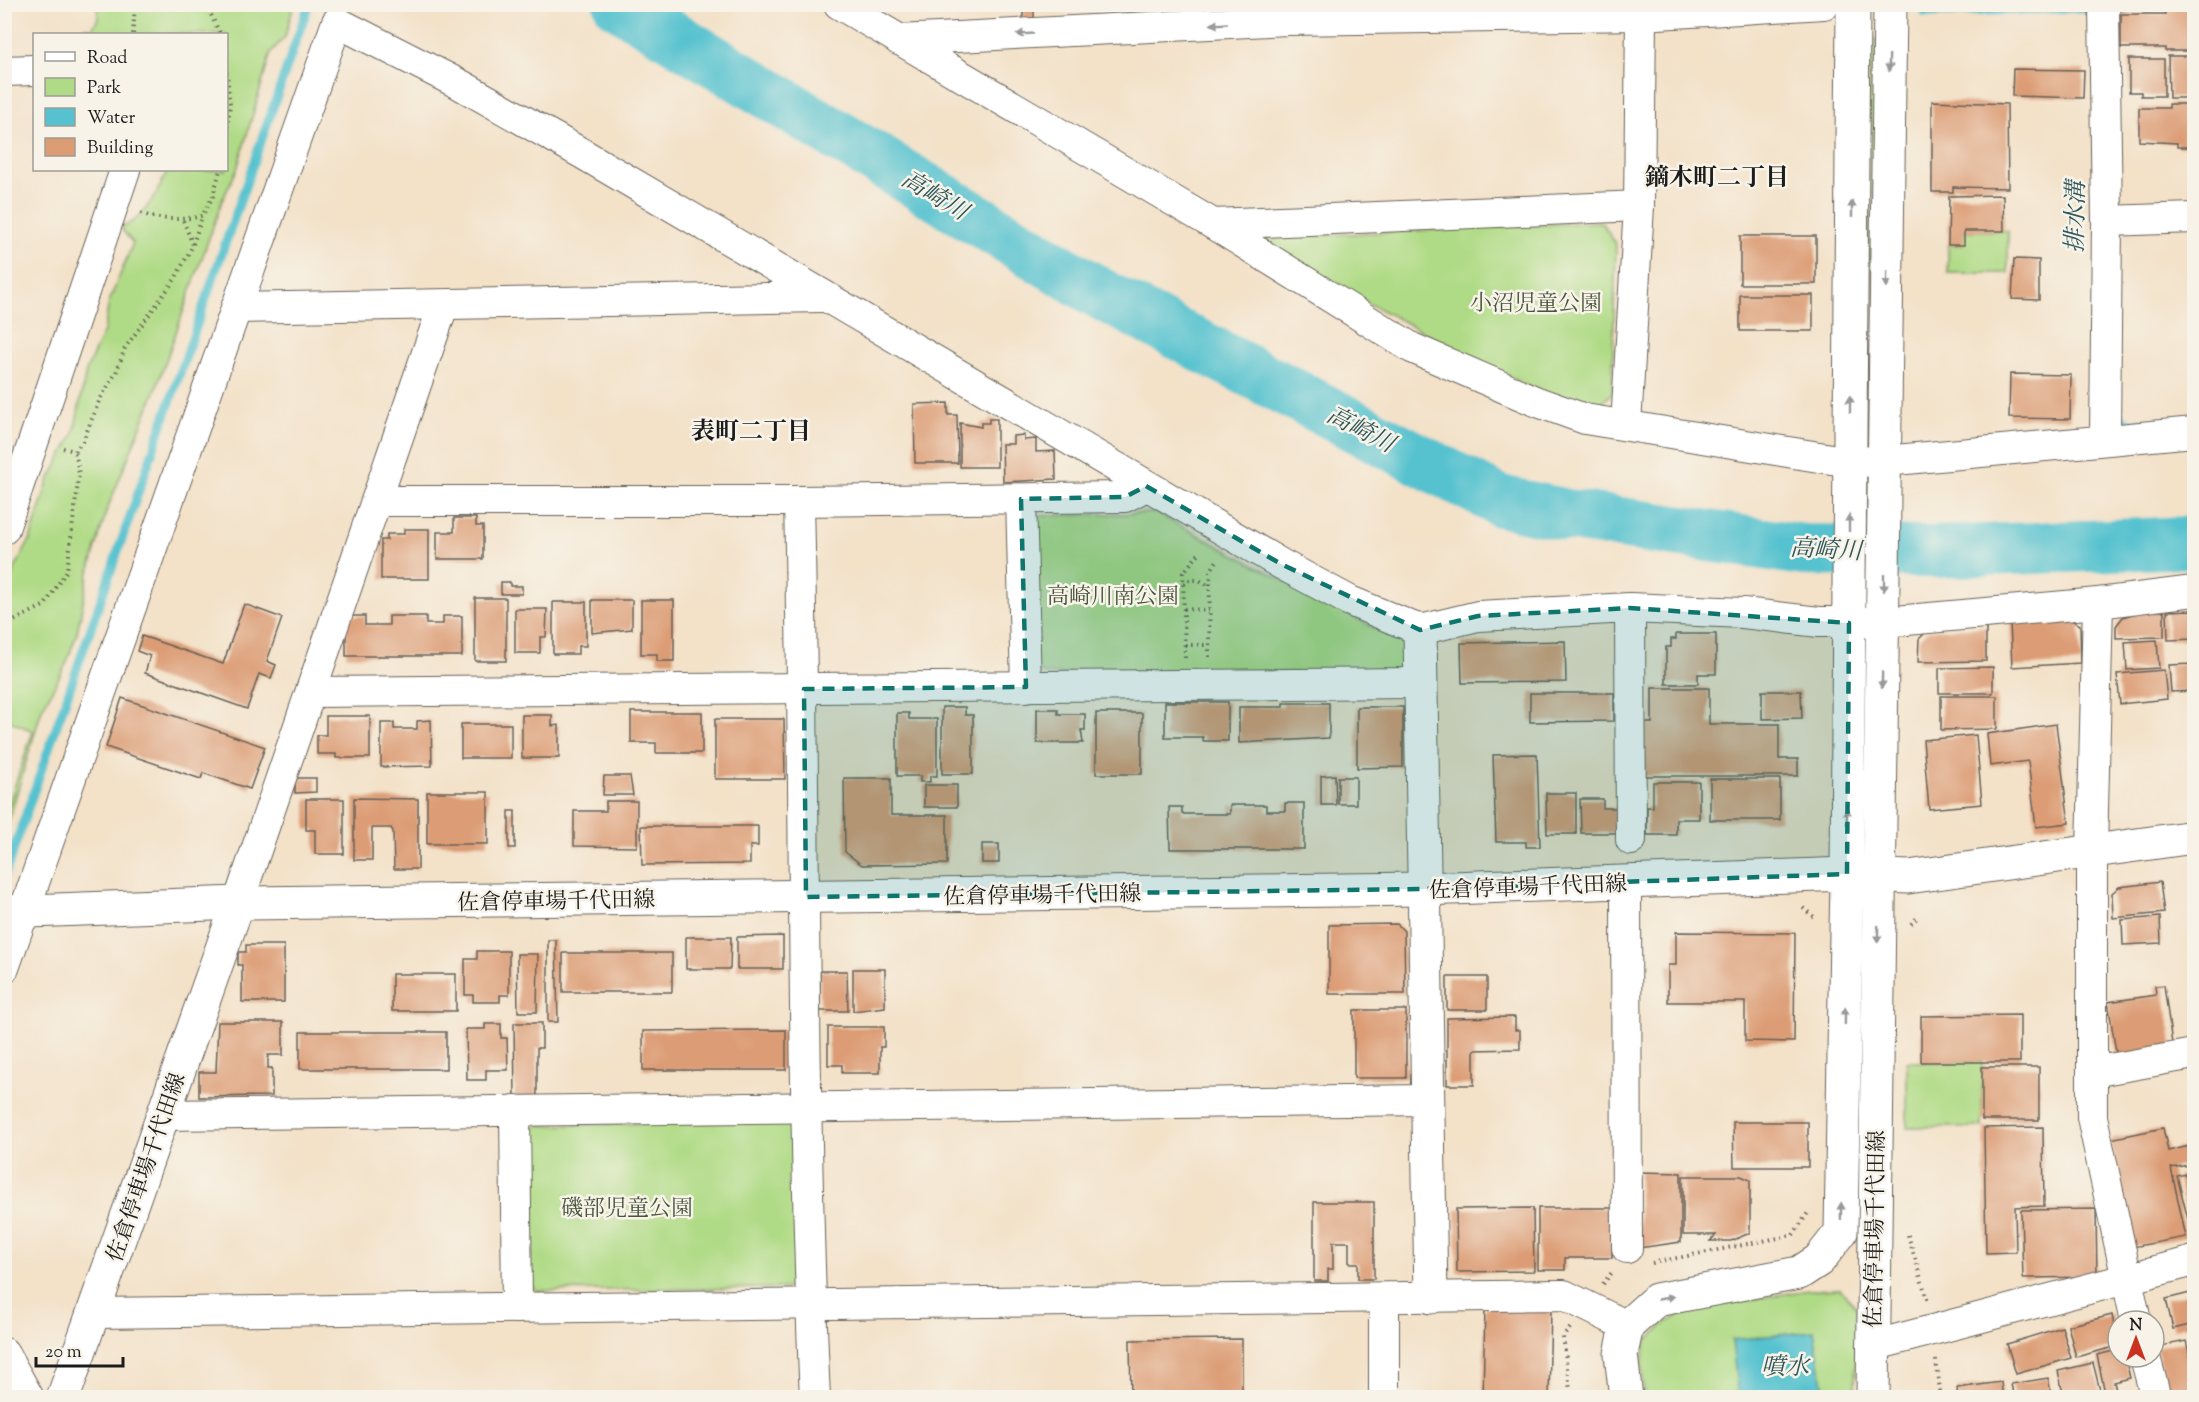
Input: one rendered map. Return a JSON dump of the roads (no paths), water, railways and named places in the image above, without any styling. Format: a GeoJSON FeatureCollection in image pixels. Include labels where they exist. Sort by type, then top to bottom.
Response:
{"type":"FeatureCollection","features":[{"type":"Feature","properties":{"kind":"main road"},"geometry":{"type":"LineString","coordinates":[[1853,4],[1849,623],[1863,875]]}},
{"type":"Feature","properties":{"kind":"main road"},"geometry":{"type":"LineString","coordinates":[[1863,875],[1884,622],[1890,4]]}},
{"type":"Feature","properties":{"kind":"main road"},"geometry":{"type":"LineString","coordinates":[[1420,630],[1422,890],[1431,1297]]}},
{"type":"Feature","properties":{"kind":"main road"},"geometry":{"type":"LineString","coordinates":[[1863,875],[1908,878],[2194,837]]}},
{"type":"Feature","properties":{"kind":"main road","name":"佐倉停車場千代田線"},"geometry":{"type":"LineString","coordinates":[[14,912],[238,903],[1422,890],[1863,875]]}},
{"type":"Feature","properties":{"kind":"main road","name":"佐倉停車場千代田線"},"geometry":{"type":"LineString","coordinates":[[1627,1326],[1656,1300],[1799,1273],[1819,1260],[1841,1232],[1863,875]]}},
{"type":"Feature","properties":{"kind":"main road","name":"佐倉停車場千代田線"},"geometry":{"type":"LineString","coordinates":[[1863,875],[1872,1398]]}},
{"type":"Feature","properties":{"kind":"main road","name":"佐倉停車場千代田線"},"geometry":{"type":"LineString","coordinates":[[63,1398],[238,903]]}},
{"type":"Feature","properties":{"kind":"main road"},"geometry":{"type":"LineString","coordinates":[[1626,1398],[1621,1354],[1627,1326]]}},
{"type":"Feature","properties":{"kind":"street"},"geometry":{"type":"LineString","coordinates":[[839,4],[1213,224],[1412,348],[1535,401],[1585,419],[1850,462],[1885,461],[2194,432]]}},
{"type":"Feature","properties":{"kind":"street"},"geometry":{"type":"LineString","coordinates":[[899,40],[1288,12],[1641,15],[1824,4]]}},
{"type":"Feature","properties":{"kind":"street"},"geometry":{"type":"LineString","coordinates":[[2104,4],[2107,221],[2105,440]]}},
{"type":"Feature","properties":{"kind":"street"},"geometry":{"type":"LineString","coordinates":[[1626,425],[1639,206],[1641,15]]}},
{"type":"Feature","properties":{"kind":"street"},"geometry":{"type":"LineString","coordinates":[[4,968],[14,912],[236,308],[337,22],[461,85],[1146,486],[1350,601],[1420,630],[1478,616],[1630,608],[1732,612],[1849,623],[1884,622],[2098,603],[2194,591]]}},
{"type":"Feature","properties":{"kind":"street"},"geometry":{"type":"LineString","coordinates":[[4,71],[33,70]]}},
{"type":"Feature","properties":{"kind":"street"},"geometry":{"type":"LineString","coordinates":[[4,529],[125,171]]}},
{"type":"Feature","properties":{"kind":"street"},"geometry":{"type":"LineString","coordinates":[[1213,224],[1639,206]]}},
{"type":"Feature","properties":{"kind":"street"},"geometry":{"type":"LineString","coordinates":[[2107,221],[2194,218]]}},
{"type":"Feature","properties":{"kind":"street"},"geometry":{"type":"LineString","coordinates":[[236,308],[443,306],[823,297]]}},
{"type":"Feature","properties":{"kind":"street"},"geometry":{"type":"LineString","coordinates":[[238,903],[378,501],[443,306]]}},
{"type":"Feature","properties":{"kind":"street"},"geometry":{"type":"LineString","coordinates":[[378,501],[799,501],[1125,497],[1146,486]]}},
{"type":"Feature","properties":{"kind":"street"},"geometry":{"type":"LineString","coordinates":[[1021,499],[1026,687]]}},
{"type":"Feature","properties":{"kind":"street"},"geometry":{"type":"LineString","coordinates":[[799,501],[804,689],[806,1109],[815,1398]]}},
{"type":"Feature","properties":{"kind":"street"},"geometry":{"type":"LineString","coordinates":[[2098,603],[2092,852],[2092,1117],[2133,1309]]}},
{"type":"Feature","properties":{"kind":"street"},"geometry":{"type":"LineString","coordinates":[[1630,608],[1631,840]]}},
{"type":"Feature","properties":{"kind":"street"},"geometry":{"type":"LineString","coordinates":[[311,692],[1420,684]]}},
{"type":"Feature","properties":{"kind":"street"},"geometry":{"type":"LineString","coordinates":[[1626,884],[1632,1260]]}},
{"type":"Feature","properties":{"kind":"street"},"geometry":{"type":"LineString","coordinates":[[2092,1071],[2194,1054]]}},
{"type":"Feature","properties":{"kind":"street"},"geometry":{"type":"LineString","coordinates":[[163,1115],[1428,1100]]}},
{"type":"Feature","properties":{"kind":"street"},"geometry":{"type":"LineString","coordinates":[[515,1110],[517,1308]]}},
{"type":"Feature","properties":{"kind":"street"},"geometry":{"type":"LineString","coordinates":[[1872,1346],[2194,1262]]}},
{"type":"Feature","properties":{"kind":"street"},"geometry":{"type":"LineString","coordinates":[[94,1313],[1564,1295],[1627,1326]]}},
{"type":"Feature","properties":{"kind":"street"},"geometry":{"type":"LineString","coordinates":[[1384,1298],[1384,1398]]}},
{"type":"Feature","properties":{"kind":"street"},"geometry":{"type":"LineString","coordinates":[[4,1353],[29,1398]]}},
{"type":"Feature","properties":{"kind":"street"},"geometry":{"type":"LineString","coordinates":[[2148,1369],[2156,1398]]}},
{"type":"Feature","properties":{"kind":"water","name":"噴水"},"geometry":{"type":"Polygon","coordinates":[[[1814,1331],[1825,1397],[1738,1397],[1732,1340],[1814,1331]]]}},
{"type":"Feature","properties":{"kind":"waterway"},"geometry":{"type":"LineString","coordinates":[[4,877],[309,4]]}},
{"type":"Feature","properties":{"kind":"waterway","name":"高崎川"},"geometry":{"type":"LineString","coordinates":[[619,4],[1106,297],[1500,501],[1567,515],[1804,550],[1929,552],[2194,542]]}},
{"type":"Feature","properties":{"kind":"waterway","name":"排水溝"},"geometry":{"type":"LineString","coordinates":[[2119,38],[2119,14],[2126,7],[2194,5]]}},
{"type":"Feature","properties":{"kind":"waterway","name":"排水溝"},"geometry":{"type":"LineString","coordinates":[[1925,13],[2101,7]]}},
{"type":"Feature","properties":{"kind":"waterway","name":"排水溝"},"geometry":{"type":"LineString","coordinates":[[2113,411],[2113,414],[2130,424],[2141,423]]}},
{"type":"Feature","properties":{"kind":"district","name":"鏑木町二丁目"},"geometry":{"type":"Point","coordinates":[1717,177]}},
{"type":"Feature","properties":{"kind":"district","name":"表町二丁目"},"geometry":{"type":"Point","coordinates":[751,431]}},
{"type":"Feature","properties":{"kind":"park label","name":"小沼児童公園"},"geometry":{"type":"Point","coordinates":[1536,302]}},
{"type":"Feature","properties":{"kind":"park label","name":"高崎川南公園"},"geometry":{"type":"Point","coordinates":[1113,595]}},
{"type":"Feature","properties":{"kind":"park label","name":"磯部児童公園"},"geometry":{"type":"Point","coordinates":[627,1207]}}]}
